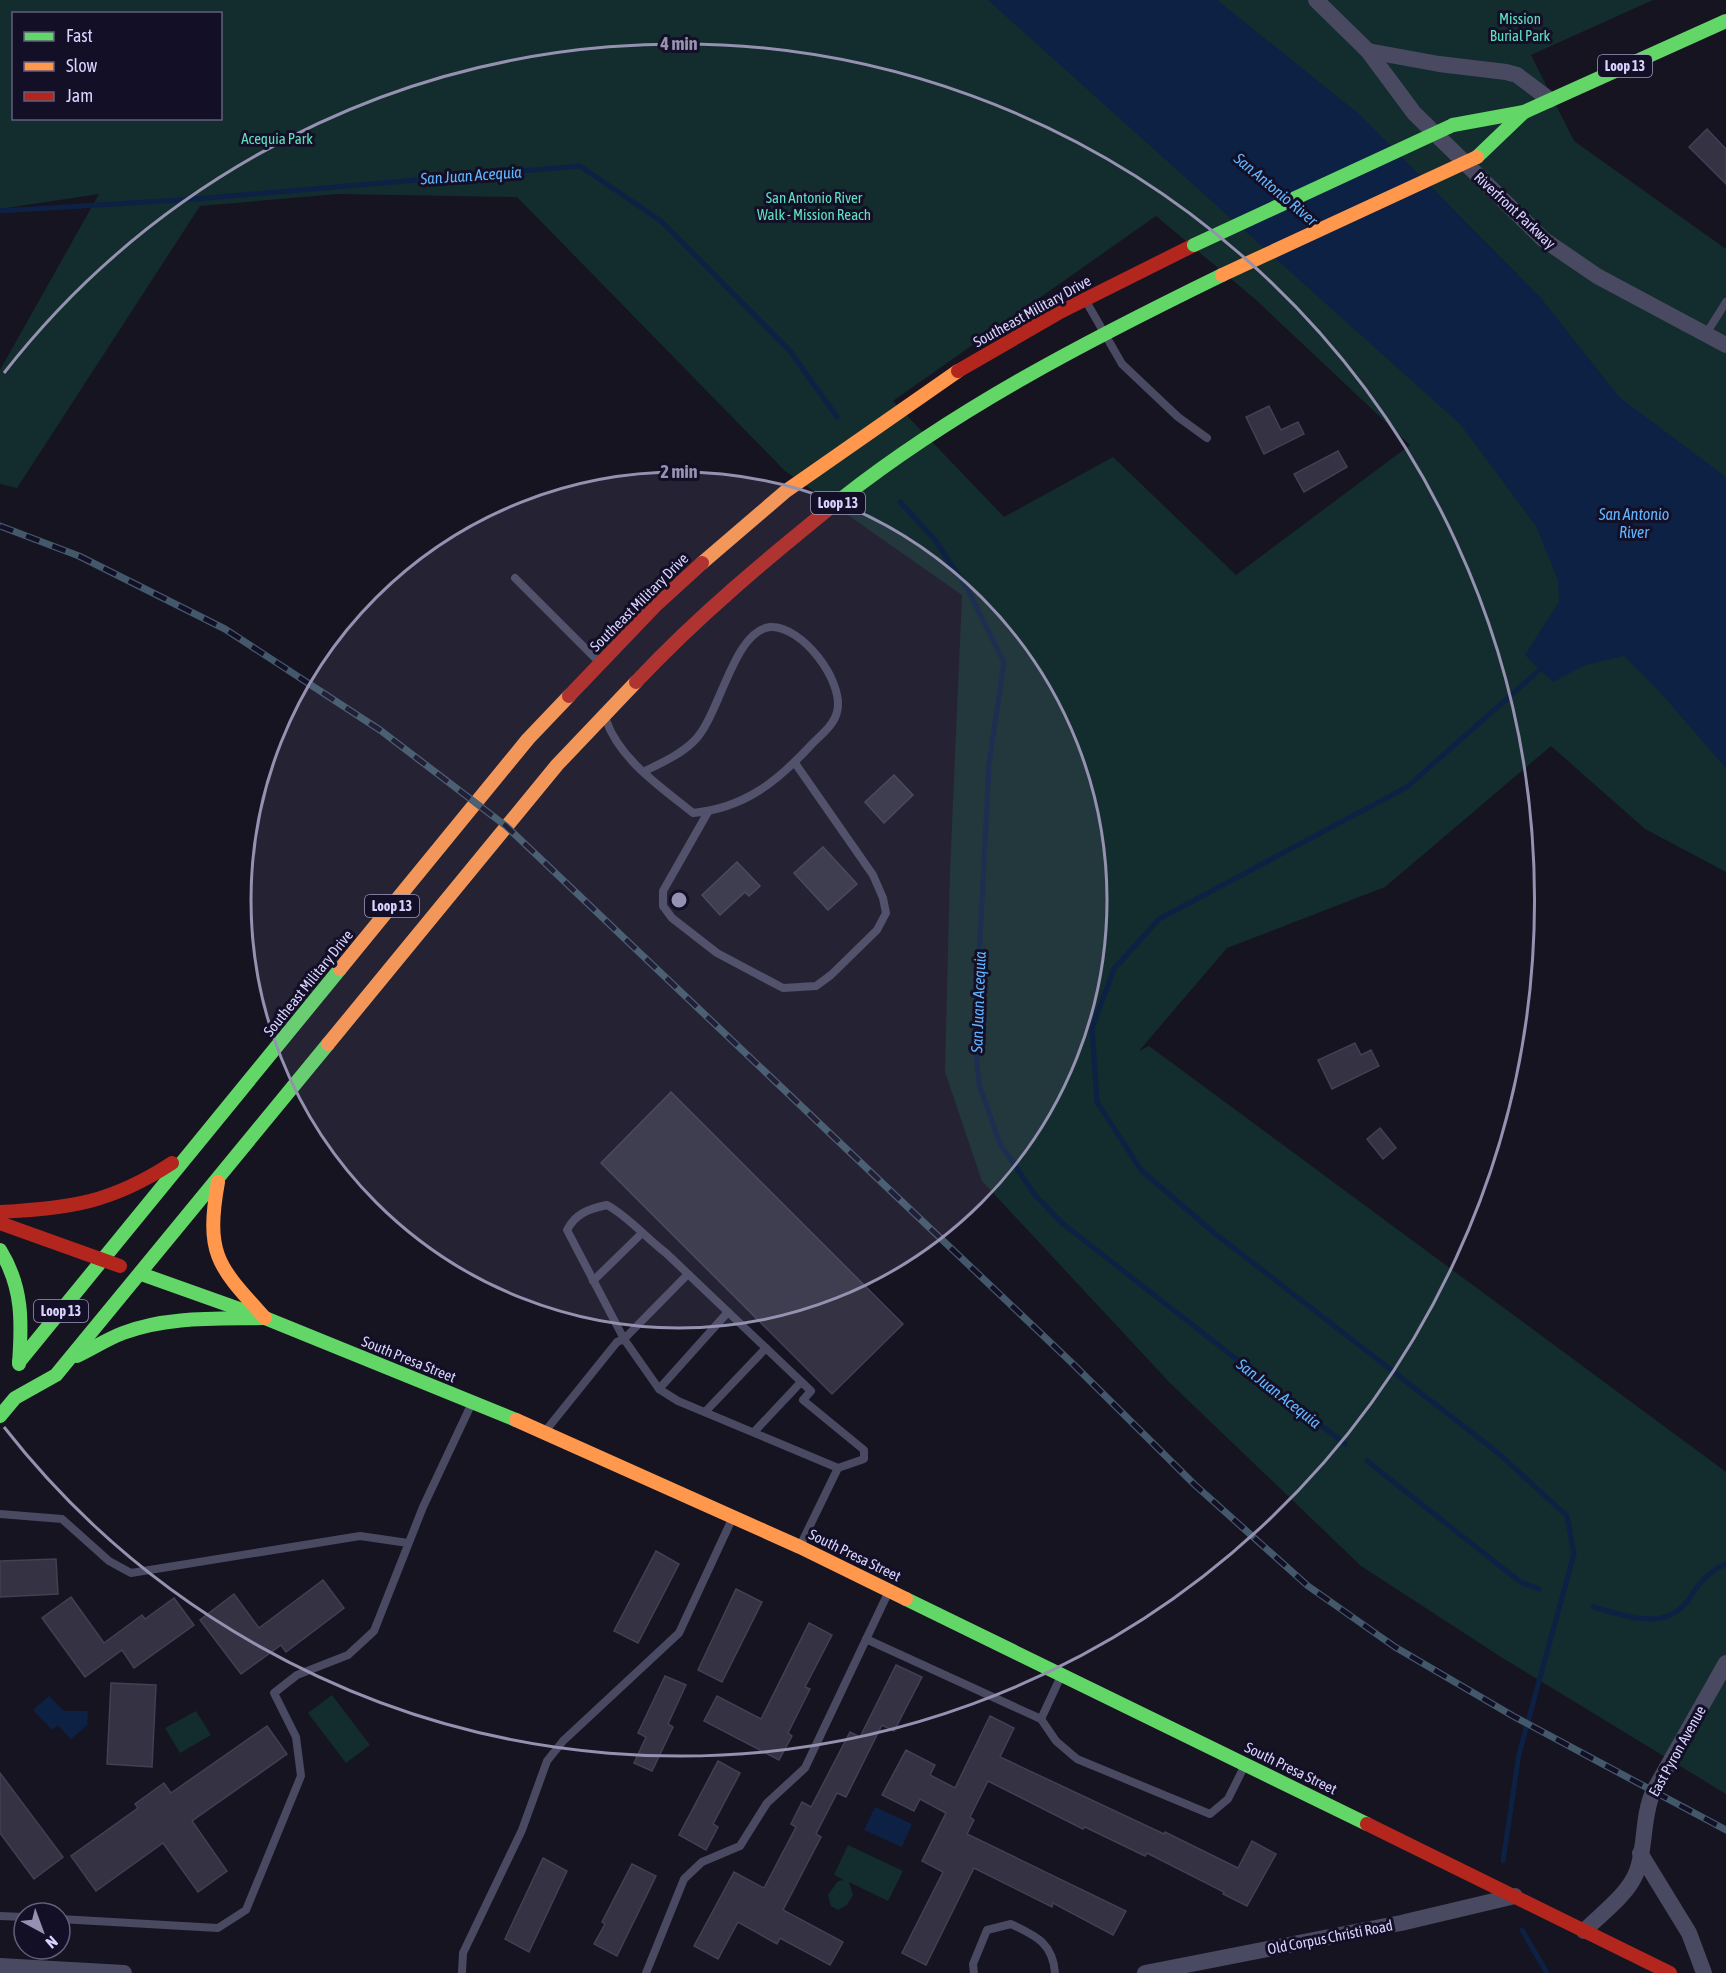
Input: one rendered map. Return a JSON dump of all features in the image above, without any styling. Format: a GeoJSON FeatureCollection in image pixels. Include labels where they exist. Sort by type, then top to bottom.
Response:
{"type":"FeatureCollection","features":[{"type":"Feature","properties":{"kind":"main road","name":"Southeast Military Drive"},"geometry":{"type":"LineString","coordinates":[[19,1362],[528,740],[657,604],[734,533],[786,491],[936,384],[1085,299],[1194,244],[1453,125],[1524,112],[1726,21]]}},
{"type":"Feature","properties":{"kind":"main road","name":"Southeast Military Drive"},"geometry":{"type":"LineString","coordinates":[[0,1416],[15,1398],[56,1375],[513,818],[604,714],[683,632],[776,551],[852,491],[957,417],[1103,333],[1476,157],[1524,112]]}},
{"type":"Feature","properties":{"kind":"main road"},"geometry":{"type":"LineString","coordinates":[[577,688],[604,714]]}},
{"type":"Feature","properties":{"kind":"main road"},"geometry":{"type":"LineString","coordinates":[[0,1212],[76,1207],[113,1197],[140,1185],[198,1145]]}},
{"type":"Feature","properties":{"kind":"main road"},"geometry":{"type":"LineString","coordinates":[[219,1178],[211,1217],[210,1239],[215,1256],[223,1271],[265,1318]]}},
{"type":"Feature","properties":{"kind":"main road","name":"South Presa Street"},"geometry":{"type":"LineString","coordinates":[[0,1222],[265,1318],[545,1432],[800,1547],[1063,1673],[1670,1973]]}},
{"type":"Feature","properties":{"kind":"main road"},"geometry":{"type":"LineString","coordinates":[[0,1250],[18,1282],[24,1318],[15,1398]]}},
{"type":"Feature","properties":{"kind":"main road"},"geometry":{"type":"LineString","coordinates":[[68,1361],[123,1333],[151,1325],[183,1320],[265,1318]]}},
{"type":"Feature","properties":{"kind":"street","name":"Riverfront Parkway"},"geometry":{"type":"LineString","coordinates":[[1316,0],[1368,51],[1414,113],[1543,238],[1597,276],[1726,345]]}},
{"type":"Feature","properties":{"kind":"street"},"geometry":{"type":"LineString","coordinates":[[1368,51],[1439,64],[1506,72],[1517,75],[1550,100]]}},
{"type":"Feature","properties":{"kind":"street","name":"East Pyron Avenue"},"geometry":{"type":"LineString","coordinates":[[1584,1931],[1630,1884],[1637,1870],[1647,1805],[1726,1663]]}},
{"type":"Feature","properties":{"kind":"street"},"geometry":{"type":"LineString","coordinates":[[1640,1853],[1689,1933],[1704,1973]]}},
{"type":"Feature","properties":{"kind":"street","name":"Old Corpus Christi Road"},"geometry":{"type":"LineString","coordinates":[[1145,1973],[1389,1925],[1515,1896]]}},
{"type":"Feature","properties":{"kind":"street"},"geometry":{"type":"LineString","coordinates":[[0,1966],[124,1973]]}},
{"type":"Feature","properties":{"kind":"lane"},"geometry":{"type":"LineString","coordinates":[[1085,299],[1122,364],[1178,417],[1207,438]]}},
{"type":"Feature","properties":{"kind":"lane"},"geometry":{"type":"LineString","coordinates":[[1706,334],[1726,302]]}},
{"type":"Feature","properties":{"kind":"lane"},"geometry":{"type":"LineString","coordinates":[[515,578],[600,664]]}},
{"type":"Feature","properties":{"kind":"lane"},"geometry":{"type":"LineString","coordinates":[[604,714],[612,736],[643,772],[693,813],[708,812],[748,799],[769,786],[795,763],[834,720],[837,698],[831,679],[810,647],[792,632],[773,627],[756,632],[733,665],[709,722],[695,740],[679,753],[643,772]]}},
{"type":"Feature","properties":{"kind":"lane"},"geometry":{"type":"LineString","coordinates":[[708,812],[663,891],[663,906],[672,918],[717,953],[783,988],[816,986],[831,975],[877,930],[886,914],[883,898],[873,875],[795,763]]}},
{"type":"Feature","properties":{"kind":"lane"},"geometry":{"type":"LineString","coordinates":[[608,1205],[622,1213],[641,1233],[688,1274],[811,1391],[803,1400],[864,1450],[864,1459],[837,1468],[705,1412],[659,1389],[624,1339],[567,1230],[578,1214],[608,1205]]}},
{"type":"Feature","properties":{"kind":"lane"},"geometry":{"type":"LineString","coordinates":[[593,1281],[641,1233]]}},
{"type":"Feature","properties":{"kind":"lane"},"geometry":{"type":"LineString","coordinates":[[545,1432],[617,1342],[624,1339],[688,1274]]}},
{"type":"Feature","properties":{"kind":"lane"},"geometry":{"type":"LineString","coordinates":[[659,1389],[728,1312]]}},
{"type":"Feature","properties":{"kind":"lane"},"geometry":{"type":"LineString","coordinates":[[705,1412],[766,1348]]}},
{"type":"Feature","properties":{"kind":"lane"},"geometry":{"type":"LineString","coordinates":[[754,1432],[801,1382]]}},
{"type":"Feature","properties":{"kind":"lane"},"geometry":{"type":"LineString","coordinates":[[72,1920],[218,1928],[246,1910],[301,1776],[296,1737],[274,1693],[297,1676],[348,1655],[374,1631],[408,1544],[472,1402]]}},
{"type":"Feature","properties":{"kind":"lane"},"geometry":{"type":"LineString","coordinates":[[800,1547],[837,1468]]}},
{"type":"Feature","properties":{"kind":"lane"},"geometry":{"type":"LineString","coordinates":[[0,1515],[62,1519],[109,1561],[131,1573],[360,1536],[408,1544]]}},
{"type":"Feature","properties":{"kind":"lane"},"geometry":{"type":"LineString","coordinates":[[462,1973],[463,1953],[522,1830],[547,1761],[563,1741],[679,1633],[733,1517]]}},
{"type":"Feature","properties":{"kind":"lane"},"geometry":{"type":"LineString","coordinates":[[646,1973],[684,1879],[702,1862],[740,1846],[767,1803],[805,1768],[889,1591]]}},
{"type":"Feature","properties":{"kind":"lane"},"geometry":{"type":"LineString","coordinates":[[866,1639],[1041,1719],[1056,1741],[1077,1759],[1210,1814],[1228,1799],[1246,1764]]}},
{"type":"Feature","properties":{"kind":"lane"},"geometry":{"type":"LineString","coordinates":[[1041,1719],[1063,1673]]}},
{"type":"Feature","properties":{"kind":"lane"},"geometry":{"type":"LineString","coordinates":[[974,1973],[973,1964],[987,1930],[1011,1924],[1037,1937],[1054,1956],[1055,1973]]}},
{"type":"Feature","properties":{"kind":"green space"},"geometry":{"type":"Polygon","coordinates":[[[0,0],[1653,0],[1531,55],[1574,141],[1726,249],[1726,872],[1645,829],[1551,746],[1385,887],[1227,948],[1139,1051],[1149,1046],[1726,1472],[1726,1794],[1501,1657],[1361,1566],[1170,1383],[982,1181],[945,1072],[950,872],[962,595],[785,471],[517,197],[338,194],[200,206],[17,488],[0,484],[0,370],[99,194],[0,209],[0,0]],[[1156,216],[893,401],[1004,517],[1113,457],[1236,575],[1410,445],[1255,299],[1156,216]]]}},
{"type":"Feature","properties":{"kind":"green space"},"geometry":{"type":"Polygon","coordinates":[[[332,1695],[370,1745],[346,1763],[308,1713],[332,1695]]]}},
{"type":"Feature","properties":{"kind":"green space"},"geometry":{"type":"Polygon","coordinates":[[[196,1711],[211,1735],[180,1753],[165,1728],[196,1711]]]}},
{"type":"Feature","properties":{"kind":"green space"},"geometry":{"type":"Polygon","coordinates":[[[848,1845],[903,1871],[888,1901],[849,1882],[853,1895],[847,1905],[838,1910],[831,1906],[828,1895],[838,1881],[844,1880],[834,1875],[848,1845]]]}},
{"type":"Feature","properties":{"kind":"water","name":"San Antonio River"},"geometry":{"type":"Polygon","coordinates":[[[988,0],[1217,0],[1359,114],[1541,298],[1619,397],[1726,477],[1726,768],[1658,690],[1624,656],[1585,665],[1553,682],[1525,655],[1559,602],[1558,580],[1536,526],[1461,425],[988,0]]]}},
{"type":"Feature","properties":{"kind":"water"},"geometry":{"type":"Polygon","coordinates":[[[49,1696],[64,1711],[88,1711],[87,1725],[71,1739],[58,1725],[52,1730],[33,1710],[49,1696]]]}},
{"type":"Feature","properties":{"kind":"water"},"geometry":{"type":"Polygon","coordinates":[[[875,1807],[912,1824],[902,1847],[864,1830],[875,1807]]]}},
{"type":"Feature","properties":{"kind":"building"},"geometry":{"type":"Polygon","coordinates":[[[1707,129],[1726,149],[1726,184],[1689,147],[1707,129]]]}},
{"type":"Feature","properties":{"kind":"building"},"geometry":{"type":"Polygon","coordinates":[[[1269,406],[1281,430],[1298,422],[1304,434],[1264,454],[1246,417],[1269,406]]]}},
{"type":"Feature","properties":{"kind":"building"},"geometry":{"type":"Polygon","coordinates":[[[1338,451],[1347,467],[1304,492],[1294,474],[1338,451]]]}},
{"type":"Feature","properties":{"kind":"building"},"geometry":{"type":"Polygon","coordinates":[[[894,775],[913,795],[884,823],[865,802],[894,775]]]}},
{"type":"Feature","properties":{"kind":"building"},"geometry":{"type":"Polygon","coordinates":[[[823,847],[857,884],[828,910],[794,873],[823,847]]]}},
{"type":"Feature","properties":{"kind":"building"},"geometry":{"type":"Polygon","coordinates":[[[737,862],[760,886],[749,896],[745,892],[720,915],[702,895],[737,862]]]}},
{"type":"Feature","properties":{"kind":"building"},"geometry":{"type":"Polygon","coordinates":[[[1355,1043],[1361,1055],[1371,1050],[1379,1066],[1332,1089],[1318,1060],[1355,1043]]]}},
{"type":"Feature","properties":{"kind":"building"},"geometry":{"type":"Polygon","coordinates":[[[671,1092],[903,1324],[832,1394],[601,1163],[671,1092]]]}},
{"type":"Feature","properties":{"kind":"building"},"geometry":{"type":"Polygon","coordinates":[[[1380,1128],[1396,1148],[1383,1159],[1367,1139],[1380,1128]]]}},
{"type":"Feature","properties":{"kind":"building"},"geometry":{"type":"Polygon","coordinates":[[[656,1551],[679,1564],[638,1643],[614,1631],[656,1551]]]}},
{"type":"Feature","properties":{"kind":"building"},"geometry":{"type":"Polygon","coordinates":[[[56,1559],[58,1594],[0,1597],[0,1561],[56,1559]]]}},
{"type":"Feature","properties":{"kind":"building"},"geometry":{"type":"Polygon","coordinates":[[[323,1580],[344,1608],[286,1652],[281,1645],[241,1674],[200,1620],[234,1594],[259,1628],[323,1580]]]}},
{"type":"Feature","properties":{"kind":"building"},"geometry":{"type":"Polygon","coordinates":[[[736,1589],[762,1602],[722,1682],[698,1670],[736,1589]]]}},
{"type":"Feature","properties":{"kind":"building"},"geometry":{"type":"Polygon","coordinates":[[[71,1597],[104,1643],[142,1615],[145,1619],[174,1598],[194,1625],[134,1668],[122,1650],[85,1677],[42,1618],[71,1597]]]}},
{"type":"Feature","properties":{"kind":"building"},"geometry":{"type":"Polygon","coordinates":[[[809,1623],[832,1635],[805,1687],[810,1689],[788,1733],[792,1736],[779,1760],[704,1721],[717,1696],[761,1719],[809,1623]]]}},
{"type":"Feature","properties":{"kind":"building"},"geometry":{"type":"Polygon","coordinates":[[[896,1665],[922,1677],[894,1731],[882,1725],[846,1797],[837,1793],[816,1834],[821,1837],[783,1910],[843,1942],[830,1965],[780,1938],[777,1944],[738,1922],[718,1959],[694,1946],[734,1872],[764,1888],[796,1827],[791,1824],[802,1802],[811,1807],[850,1732],[860,1737],[896,1665]]]}},
{"type":"Feature","properties":{"kind":"building"},"geometry":{"type":"Polygon","coordinates":[[[665,1676],[686,1685],[668,1724],[673,1727],[652,1771],[634,1763],[646,1737],[638,1733],[665,1676]]]}},
{"type":"Feature","properties":{"kind":"building"},"geometry":{"type":"Polygon","coordinates":[[[111,1683],[156,1685],[152,1767],[107,1764],[111,1683]]]}},
{"type":"Feature","properties":{"kind":"building"},"geometry":{"type":"Polygon","coordinates":[[[990,1716],[1014,1728],[1000,1757],[1238,1868],[1252,1841],[1276,1854],[1247,1906],[1147,1853],[1145,1856],[1085,1827],[1083,1829],[988,1781],[970,1817],[974,1820],[967,1834],[1126,1911],[1113,1935],[1053,1903],[1052,1907],[974,1868],[926,1965],[902,1953],[943,1872],[922,1861],[946,1813],[920,1799],[914,1811],[882,1795],[906,1750],[935,1765],[930,1775],[955,1788],[990,1716]]]}},
{"type":"Feature","properties":{"kind":"building"},"geometry":{"type":"Polygon","coordinates":[[[267,1726],[287,1754],[192,1821],[227,1871],[198,1892],[163,1843],[96,1891],[71,1856],[138,1808],[135,1804],[164,1783],[171,1793],[267,1726]]]}},
{"type":"Feature","properties":{"kind":"building"},"geometry":{"type":"Polygon","coordinates":[[[718,1761],[740,1773],[713,1824],[718,1827],[706,1850],[679,1835],[718,1761]]]}},
{"type":"Feature","properties":{"kind":"building"},"geometry":{"type":"Polygon","coordinates":[[[0,1773],[63,1857],[34,1879],[0,1833],[0,1773]]]}},
{"type":"Feature","properties":{"kind":"building"},"geometry":{"type":"Polygon","coordinates":[[[543,1858],[567,1871],[529,1952],[505,1939],[543,1858]]]}},
{"type":"Feature","properties":{"kind":"building"},"geometry":{"type":"Polygon","coordinates":[[[632,1864],[656,1876],[617,1956],[594,1944],[605,1924],[602,1922],[632,1864]]]}},
{"type":"Feature","properties":{"kind":"waterway","name":"San Juan Acequia"},"geometry":{"type":"LineString","coordinates":[[0,211],[195,199],[580,166],[661,221],[790,351],[837,417]]}},
{"type":"Feature","properties":{"kind":"waterway","name":"San Juan Acequia"},"geometry":{"type":"LineString","coordinates":[[900,502],[935,540],[967,588],[1004,662],[989,764],[975,1038],[979,1084],[1000,1144],[1035,1195],[1062,1223],[1345,1444]]}},
{"type":"Feature","properties":{"kind":"waterway"},"geometry":{"type":"LineString","coordinates":[[1503,1861],[1519,1754],[1574,1554],[1567,1516],[1497,1452],[1213,1232],[1141,1170],[1097,1102],[1092,1028],[1114,969],[1159,919],[1407,787],[1545,665]]}},
{"type":"Feature","properties":{"kind":"waterway","name":"San Juan Acequia"},"geometry":{"type":"LineString","coordinates":[[1367,1461],[1522,1583],[1539,1589]]}},
{"type":"Feature","properties":{"kind":"waterway","name":"San Juan Acequia"},"geometry":{"type":"LineString","coordinates":[[1593,1607],[1644,1619],[1668,1616],[1689,1599],[1709,1574],[1726,1564]]}},
{"type":"Feature","properties":{"kind":"waterway"},"geometry":{"type":"LineString","coordinates":[[1522,1930],[1547,1973]]}},
{"type":"Feature","properties":{"kind":"railway"},"geometry":{"type":"LineString","coordinates":[[0,526],[79,556],[225,629],[380,730],[506,826],[1071,1362],[1195,1485],[1308,1586],[1395,1647],[1513,1716],[1726,1830]]}},
{"type":"Feature","properties":{"kind":"traffic: fast"},"geometry":{"type":"LineString","coordinates":[[1453,125],[1524,112],[1726,21]]}},
{"type":"Feature","properties":{"kind":"traffic: fast"},"geometry":{"type":"LineString","coordinates":[[1477,157],[1524,112]]}},
{"type":"Feature","properties":{"kind":"traffic: fast"},"geometry":{"type":"LineString","coordinates":[[1194,245],[1453,125]]}},
{"type":"Feature","properties":{"kind":"traffic: fast"},"geometry":{"type":"LineString","coordinates":[[841,499],[931,434],[978,405],[1074,350],[1222,275]]}},
{"type":"Feature","properties":{"kind":"traffic: fast"},"geometry":{"type":"LineString","coordinates":[[19,1362],[340,969]]}},
{"type":"Feature","properties":{"kind":"traffic: fast"},"geometry":{"type":"LineString","coordinates":[[0,1416],[15,1398],[56,1375],[328,1044]]}},
{"type":"Feature","properties":{"kind":"traffic: fast"},"geometry":{"type":"LineString","coordinates":[[0,1250],[8,1264],[17,1291],[21,1334],[19,1364]]}},
{"type":"Feature","properties":{"kind":"traffic: fast"},"geometry":{"type":"LineString","coordinates":[[141,1274],[265,1318],[516,1420]]}},
{"type":"Feature","properties":{"kind":"traffic: fast"},"geometry":{"type":"LineString","coordinates":[[77,1356],[123,1333],[157,1324],[175,1321],[265,1318]]}},
{"type":"Feature","properties":{"kind":"traffic: fast"},"geometry":{"type":"LineString","coordinates":[[906,1599],[1367,1824]]}},
{"type":"Feature","properties":{"kind":"traffic: slow"},"geometry":{"type":"LineString","coordinates":[[1222,275],[1477,157]]}},
{"type":"Feature","properties":{"kind":"traffic: slow"},"geometry":{"type":"LineString","coordinates":[[702,563],[786,491],[958,371]]}},
{"type":"Feature","properties":{"kind":"traffic: slow"},"geometry":{"type":"LineString","coordinates":[[328,1044],[557,765],[636,682]]}},
{"type":"Feature","properties":{"kind":"traffic: slow"},"geometry":{"type":"LineString","coordinates":[[340,969],[528,739],[569,696]]}},
{"type":"Feature","properties":{"kind":"traffic: slow"},"geometry":{"type":"LineString","coordinates":[[218,1182],[213,1227],[219,1258],[236,1285],[265,1318]]}},
{"type":"Feature","properties":{"kind":"traffic: slow"},"geometry":{"type":"LineString","coordinates":[[516,1420],[800,1547],[906,1599]]}},
{"type":"Feature","properties":{"kind":"traffic: jam"},"geometry":{"type":"LineString","coordinates":[[958,371],[1060,312],[1194,245]]}},
{"type":"Feature","properties":{"kind":"traffic: jam"},"geometry":{"type":"LineString","coordinates":[[636,682],[684,633],[735,587],[841,499]]}},
{"type":"Feature","properties":{"kind":"traffic: jam"},"geometry":{"type":"LineString","coordinates":[[569,696],[657,604],[702,563]]}},
{"type":"Feature","properties":{"kind":"traffic: jam"},"geometry":{"type":"LineString","coordinates":[[0,1212],[48,1208],[90,1201],[129,1187],[172,1163]]}},
{"type":"Feature","properties":{"kind":"traffic: jam"},"geometry":{"type":"LineString","coordinates":[[0,1223],[120,1266]]}},
{"type":"Feature","properties":{"kind":"traffic: jam"},"geometry":{"type":"LineString","coordinates":[[1367,1824],[1670,1973]]}},
{"type":"Feature","properties":{"kind":"park label","name":"Mission Burial Park"},"geometry":{"type":"Point","coordinates":[1520,26]}},
{"type":"Feature","properties":{"kind":"park label","name":"Acequia Park"},"geometry":{"type":"Point","coordinates":[277,138]}},
{"type":"Feature","properties":{"kind":"park label","name":"San Antonio River Walk - Mission Reach"},"geometry":{"type":"Point","coordinates":[814,206]}}]}
